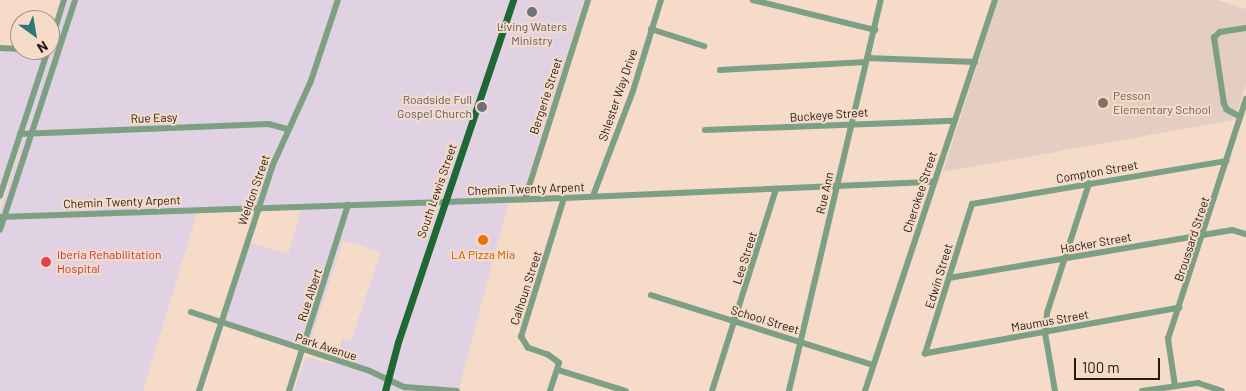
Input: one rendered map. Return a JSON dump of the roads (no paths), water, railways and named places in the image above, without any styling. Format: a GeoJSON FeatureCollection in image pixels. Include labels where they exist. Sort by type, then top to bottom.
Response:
{"type":"FeatureCollection","features":[{"type":"Feature","properties":{"kind":"main road","name":"South Lewis Street"},"geometry":{"type":"LineString","coordinates":[[386,391],[445,202],[513,0]]}},
{"type":"Feature","properties":{"kind":"street"},"geometry":{"type":"LineString","coordinates":[[60,13],[64,0]]}},
{"type":"Feature","properties":{"kind":"street"},"geometry":{"type":"LineString","coordinates":[[60,45],[75,0]]}},
{"type":"Feature","properties":{"kind":"street","name":"Weldon Street"},"geometry":{"type":"LineString","coordinates":[[199,391],[258,208],[288,129],[311,81],[338,0]]}},
{"type":"Feature","properties":{"kind":"street","name":"Bergerie Street"},"geometry":{"type":"LineString","coordinates":[[525,199],[588,0]]}},
{"type":"Feature","properties":{"kind":"street","name":"Shlester Way Drive"},"geometry":{"type":"LineString","coordinates":[[593,196],[633,91],[661,0]]}},
{"type":"Feature","properties":{"kind":"street"},"geometry":{"type":"LineString","coordinates":[[753,0],[875,30]]}},
{"type":"Feature","properties":{"kind":"street","name":"Rue Ann"},"geometry":{"type":"LineString","coordinates":[[789,391],[881,0]]}},
{"type":"Feature","properties":{"kind":"street","name":"Cherokee Street"},"geometry":{"type":"LineString","coordinates":[[865,391],[995,0]]}},
{"type":"Feature","properties":{"kind":"street"},"geometry":{"type":"LineString","coordinates":[[1240,117],[1227,110],[1224,104],[1214,38],[1220,32],[1246,28]]}},
{"type":"Feature","properties":{"kind":"street"},"geometry":{"type":"LineString","coordinates":[[651,29],[704,46]]}},
{"type":"Feature","properties":{"kind":"street"},"geometry":{"type":"LineString","coordinates":[[0,196],[46,60]]}},
{"type":"Feature","properties":{"kind":"street"},"geometry":{"type":"LineString","coordinates":[[0,230],[2,217],[55,60]]}},
{"type":"Feature","properties":{"kind":"street"},"geometry":{"type":"LineString","coordinates":[[720,70],[867,60],[975,62]]}},
{"type":"Feature","properties":{"kind":"street","name":"Broussard Street"},"geometry":{"type":"LineString","coordinates":[[1175,386],[1168,339],[1204,235],[1246,98]]}},
{"type":"Feature","properties":{"kind":"street","name":"Buckeye Street"},"geometry":{"type":"LineString","coordinates":[[705,130],[954,122]]}},
{"type":"Feature","properties":{"kind":"street","name":"Rue Easy"},"geometry":{"type":"LineString","coordinates":[[20,134],[269,124],[288,129]]}},
{"type":"Feature","properties":{"kind":"street","name":"Compton Street"},"geometry":{"type":"LineString","coordinates":[[972,204],[1226,161]]}},
{"type":"Feature","properties":{"kind":"street","name":"Chemin Twenty Arpent"},"geometry":{"type":"LineString","coordinates":[[2,217],[564,198],[934,182]]}},
{"type":"Feature","properties":{"kind":"street"},"geometry":{"type":"LineString","coordinates":[[1055,391],[1045,333],[1047,313],[1089,184]]}},
{"type":"Feature","properties":{"kind":"street","name":"Lee Street"},"geometry":{"type":"LineString","coordinates":[[712,391],[776,188]]}},
{"type":"Feature","properties":{"kind":"street","name":"Calhoun Street"},"geometry":{"type":"LineString","coordinates":[[558,370],[559,363],[554,358],[528,348],[521,337],[564,198]]}},
{"type":"Feature","properties":{"kind":"street","name":"Edwin Street"},"geometry":{"type":"LineString","coordinates":[[925,354],[972,204]]}},
{"type":"Feature","properties":{"kind":"street","name":"Rue Albert"},"geometry":{"type":"LineString","coordinates":[[289,391],[348,205]]}},
{"type":"Feature","properties":{"kind":"street","name":"Hacker Street"},"geometry":{"type":"LineString","coordinates":[[949,278],[1232,230],[1246,234]]}},
{"type":"Feature","properties":{"kind":"street","name":"School Street"},"geometry":{"type":"LineString","coordinates":[[650,295],[873,365]]}},
{"type":"Feature","properties":{"kind":"street","name":"Maumus Street"},"geometry":{"type":"LineString","coordinates":[[925,354],[1180,308]]}},
{"type":"Feature","properties":{"kind":"street","name":"Park Avenue"},"geometry":{"type":"LineString","coordinates":[[191,312],[405,387],[457,391]]}},
{"type":"Feature","properties":{"kind":"street"},"geometry":{"type":"LineString","coordinates":[[550,391],[558,370],[626,391]]}},
{"type":"Feature","properties":{"kind":"street"},"geometry":{"type":"LineString","coordinates":[[1142,391],[1198,384],[1222,391]]}},
{"type":"Feature","properties":{"kind":"place","name":"Living Waters Ministry"},"geometry":{"type":"Point","coordinates":[532,12]}},
{"type":"Feature","properties":{"kind":"place","name":"Pesson Elementary School"},"geometry":{"type":"Point","coordinates":[1103,103]}},
{"type":"Feature","properties":{"kind":"place","name":"Roadside Full Gospel Church"},"geometry":{"type":"Point","coordinates":[482,107]}},
{"type":"Feature","properties":{"kind":"place","name":"LA Pizza Mia"},"geometry":{"type":"Point","coordinates":[483,240]}},
{"type":"Feature","properties":{"kind":"place","name":"Iberia Rehabilitation Hospital"},"geometry":{"type":"Point","coordinates":[46,262]}}]}
